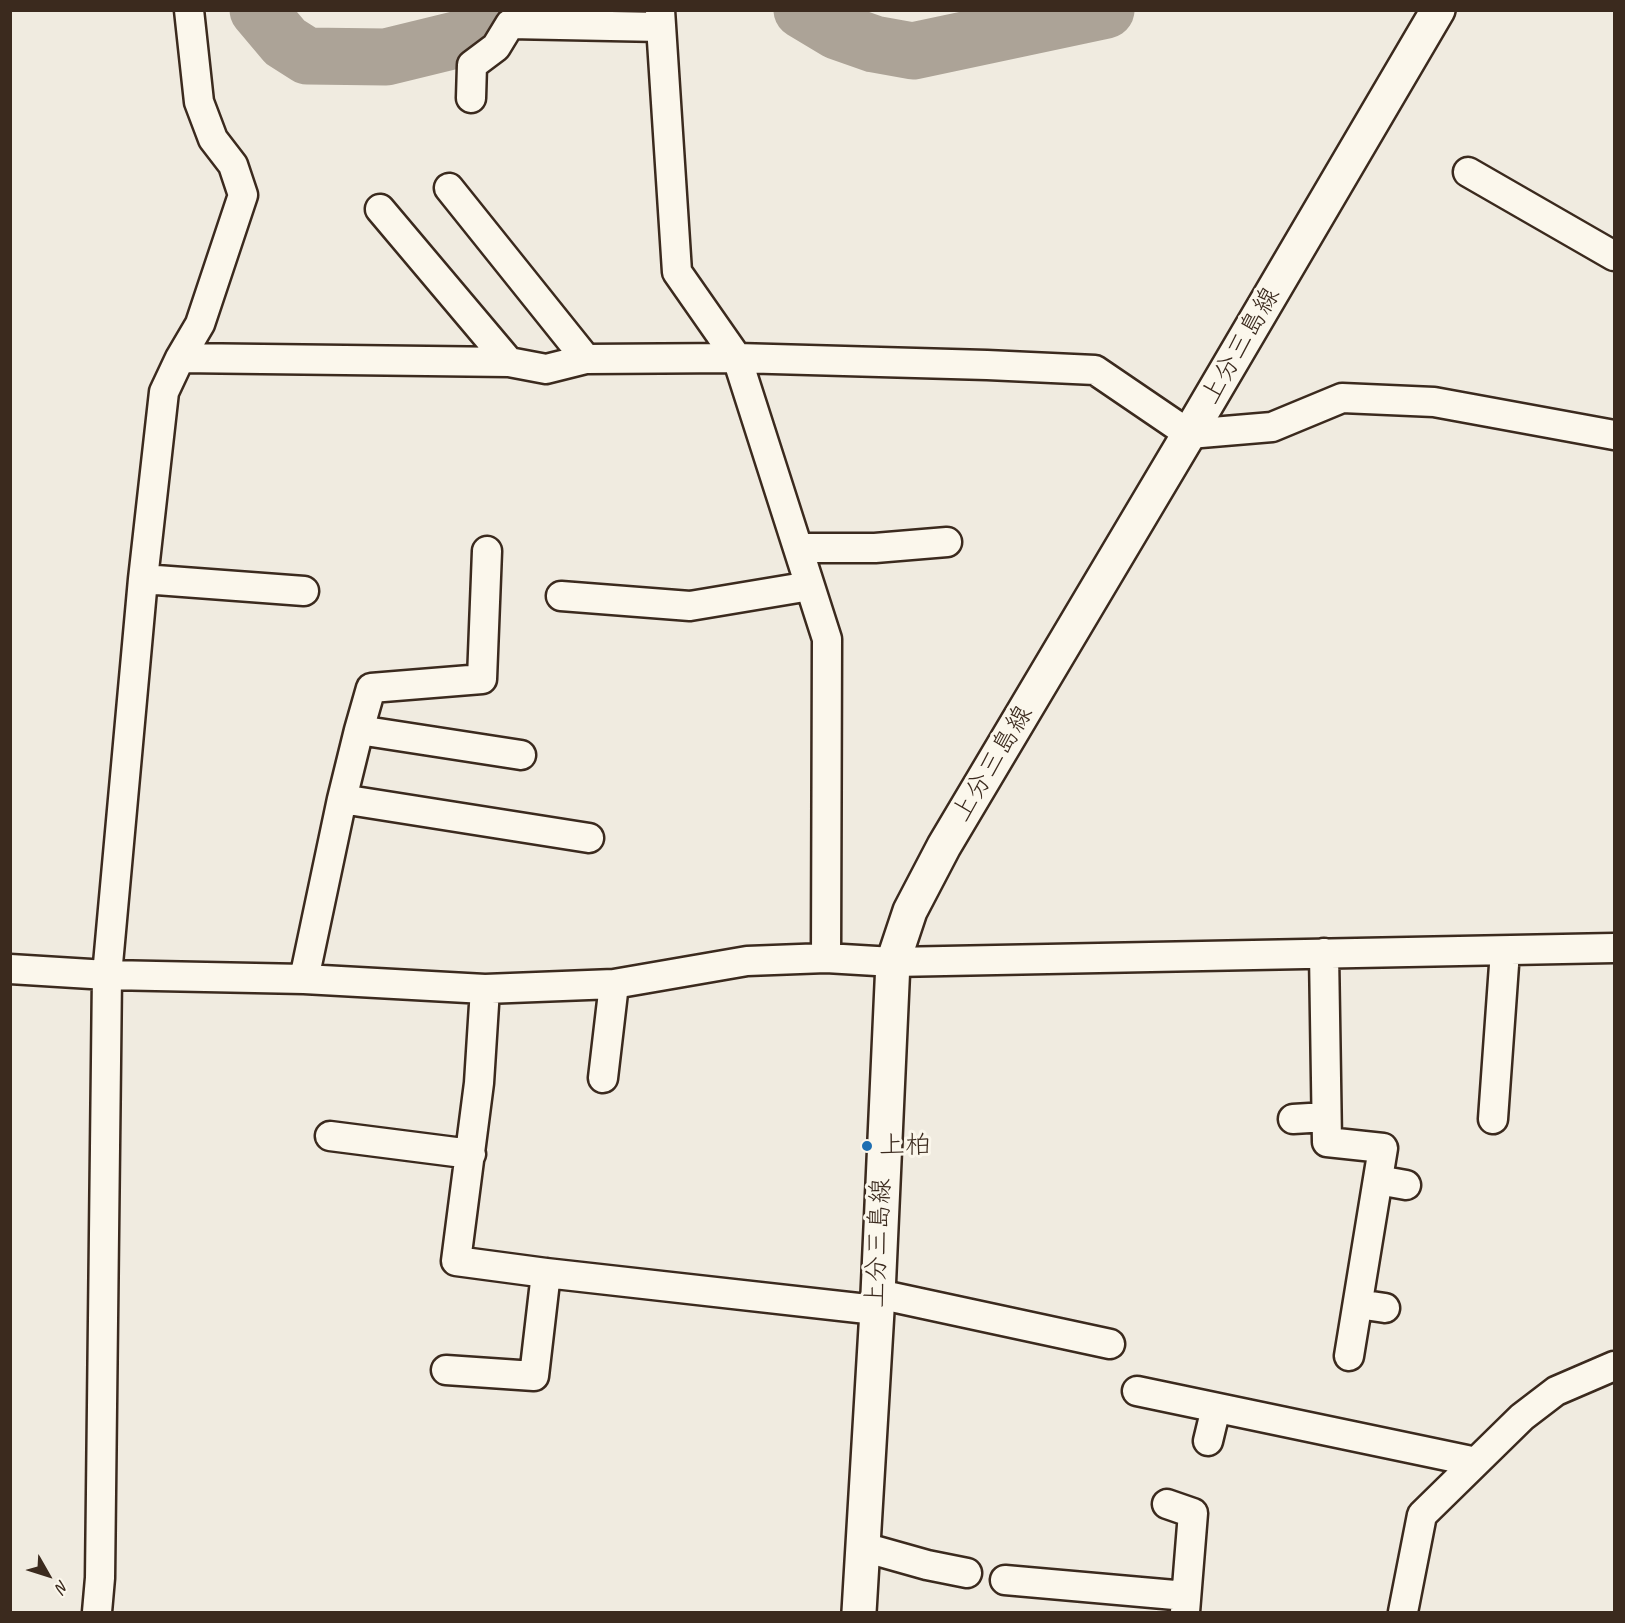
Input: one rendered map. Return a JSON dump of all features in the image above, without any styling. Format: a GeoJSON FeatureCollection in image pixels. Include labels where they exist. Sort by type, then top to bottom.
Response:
{"type":"FeatureCollection","features":[{"type":"Feature","properties":{"kind":"main road","name":"上分三島線"},"geometry":{"type":"LineString","coordinates":[[859,1612],[893,962],[910,911],[944,846],[1432,20]]}},
{"type":"Feature","properties":{"kind":"street"},"geometry":{"type":"LineString","coordinates":[[97,1612],[100,1578],[107,975],[143,579],[164,392],[200,324],[243,195],[233,165],[213,139],[200,102],[189,10]]}},
{"type":"Feature","properties":{"kind":"street"},"geometry":{"type":"LineString","coordinates":[[471,98],[472,65],[496,46],[510,24],[661,19],[676,272],[737,358],[827,639],[826,958]]}},
{"type":"Feature","properties":{"kind":"street"},"geometry":{"type":"LineString","coordinates":[[1468,172],[1614,256]]}},
{"type":"Feature","properties":{"kind":"street"},"geometry":{"type":"LineString","coordinates":[[449,188],[586,359]]}},
{"type":"Feature","properties":{"kind":"street"},"geometry":{"type":"LineString","coordinates":[[380,209],[509,362]]}},
{"type":"Feature","properties":{"kind":"street"},"geometry":{"type":"LineString","coordinates":[[180,358],[509,362],[546,369],[586,359],[737,358],[987,364],[1095,370],[1189,434],[1272,427],[1342,398],[1434,402],[1614,435]]}},
{"type":"Feature","properties":{"kind":"street"},"geometry":{"type":"LineString","coordinates":[[798,548],[875,548],[947,542]]}},
{"type":"Feature","properties":{"kind":"street"},"geometry":{"type":"LineString","coordinates":[[304,979],[342,799],[371,688],[482,679],[487,551]]}},
{"type":"Feature","properties":{"kind":"street"},"geometry":{"type":"LineString","coordinates":[[143,579],[304,591]]}},
{"type":"Feature","properties":{"kind":"street"},"geometry":{"type":"LineString","coordinates":[[561,596],[690,606],[810,586]]}},
{"type":"Feature","properties":{"kind":"street"},"geometry":{"type":"LineString","coordinates":[[359,730],[520,755]]}},
{"type":"Feature","properties":{"kind":"street"},"geometry":{"type":"LineString","coordinates":[[342,799],[589,838]]}},
{"type":"Feature","properties":{"kind":"street"},"geometry":{"type":"LineString","coordinates":[[10,969],[107,975],[304,979],[485,989],[615,984],[747,962],[826,958],[893,962],[1614,948]]}},
{"type":"Feature","properties":{"kind":"street"},"geometry":{"type":"LineString","coordinates":[[1493,1119],[1505,951]]}},
{"type":"Feature","properties":{"kind":"street"},"geometry":{"type":"LineString","coordinates":[[1324,953],[1327,1142],[1383,1148],[1349,1356]]}},
{"type":"Feature","properties":{"kind":"street"},"geometry":{"type":"LineString","coordinates":[[603,1078],[615,984]]}},
{"type":"Feature","properties":{"kind":"street"},"geometry":{"type":"LineString","coordinates":[[485,989],[479,1083],[456,1261],[546,1273],[877,1302],[1110,1344]]}},
{"type":"Feature","properties":{"kind":"street"},"geometry":{"type":"LineString","coordinates":[[1293,1119],[1326,1117]]}},
{"type":"Feature","properties":{"kind":"street"},"geometry":{"type":"LineString","coordinates":[[330,1136],[471,1154]]}},
{"type":"Feature","properties":{"kind":"street"},"geometry":{"type":"LineString","coordinates":[[1378,1180],[1406,1185]]}},
{"type":"Feature","properties":{"kind":"street"},"geometry":{"type":"LineString","coordinates":[[446,1370],[534,1376],[546,1273]]}},
{"type":"Feature","properties":{"kind":"street"},"geometry":{"type":"LineString","coordinates":[[1358,1304],[1385,1308]]}},
{"type":"Feature","properties":{"kind":"street"},"geometry":{"type":"LineString","coordinates":[[1403,1612],[1422,1515],[1522,1417],[1556,1391],[1614,1365]]}},
{"type":"Feature","properties":{"kind":"street"},"geometry":{"type":"LineString","coordinates":[[1137,1391],[1476,1462]]}},
{"type":"Feature","properties":{"kind":"street"},"geometry":{"type":"LineString","coordinates":[[1208,1442],[1216,1408]]}},
{"type":"Feature","properties":{"kind":"street"},"geometry":{"type":"LineString","coordinates":[[1005,1580],[1186,1604],[1193,1513],[1167,1504]]}},
{"type":"Feature","properties":{"kind":"street"},"geometry":{"type":"LineString","coordinates":[[863,1547],[927,1565],[967,1573]]}},
{"type":"Feature","properties":{"kind":"waterway"},"geometry":{"type":"LineString","coordinates":[[258,10],[285,42],[307,56],[386,57],[472,36],[488,25],[497,10]]}},
{"type":"Feature","properties":{"kind":"waterway"},"geometry":{"type":"LineString","coordinates":[[802,10],[837,31],[874,44],[913,51],[1106,10]]}},
{"type":"Feature","properties":{"kind":"place","name":"上柏"},"geometry":{"type":"Point","coordinates":[867,1146]}}]}
